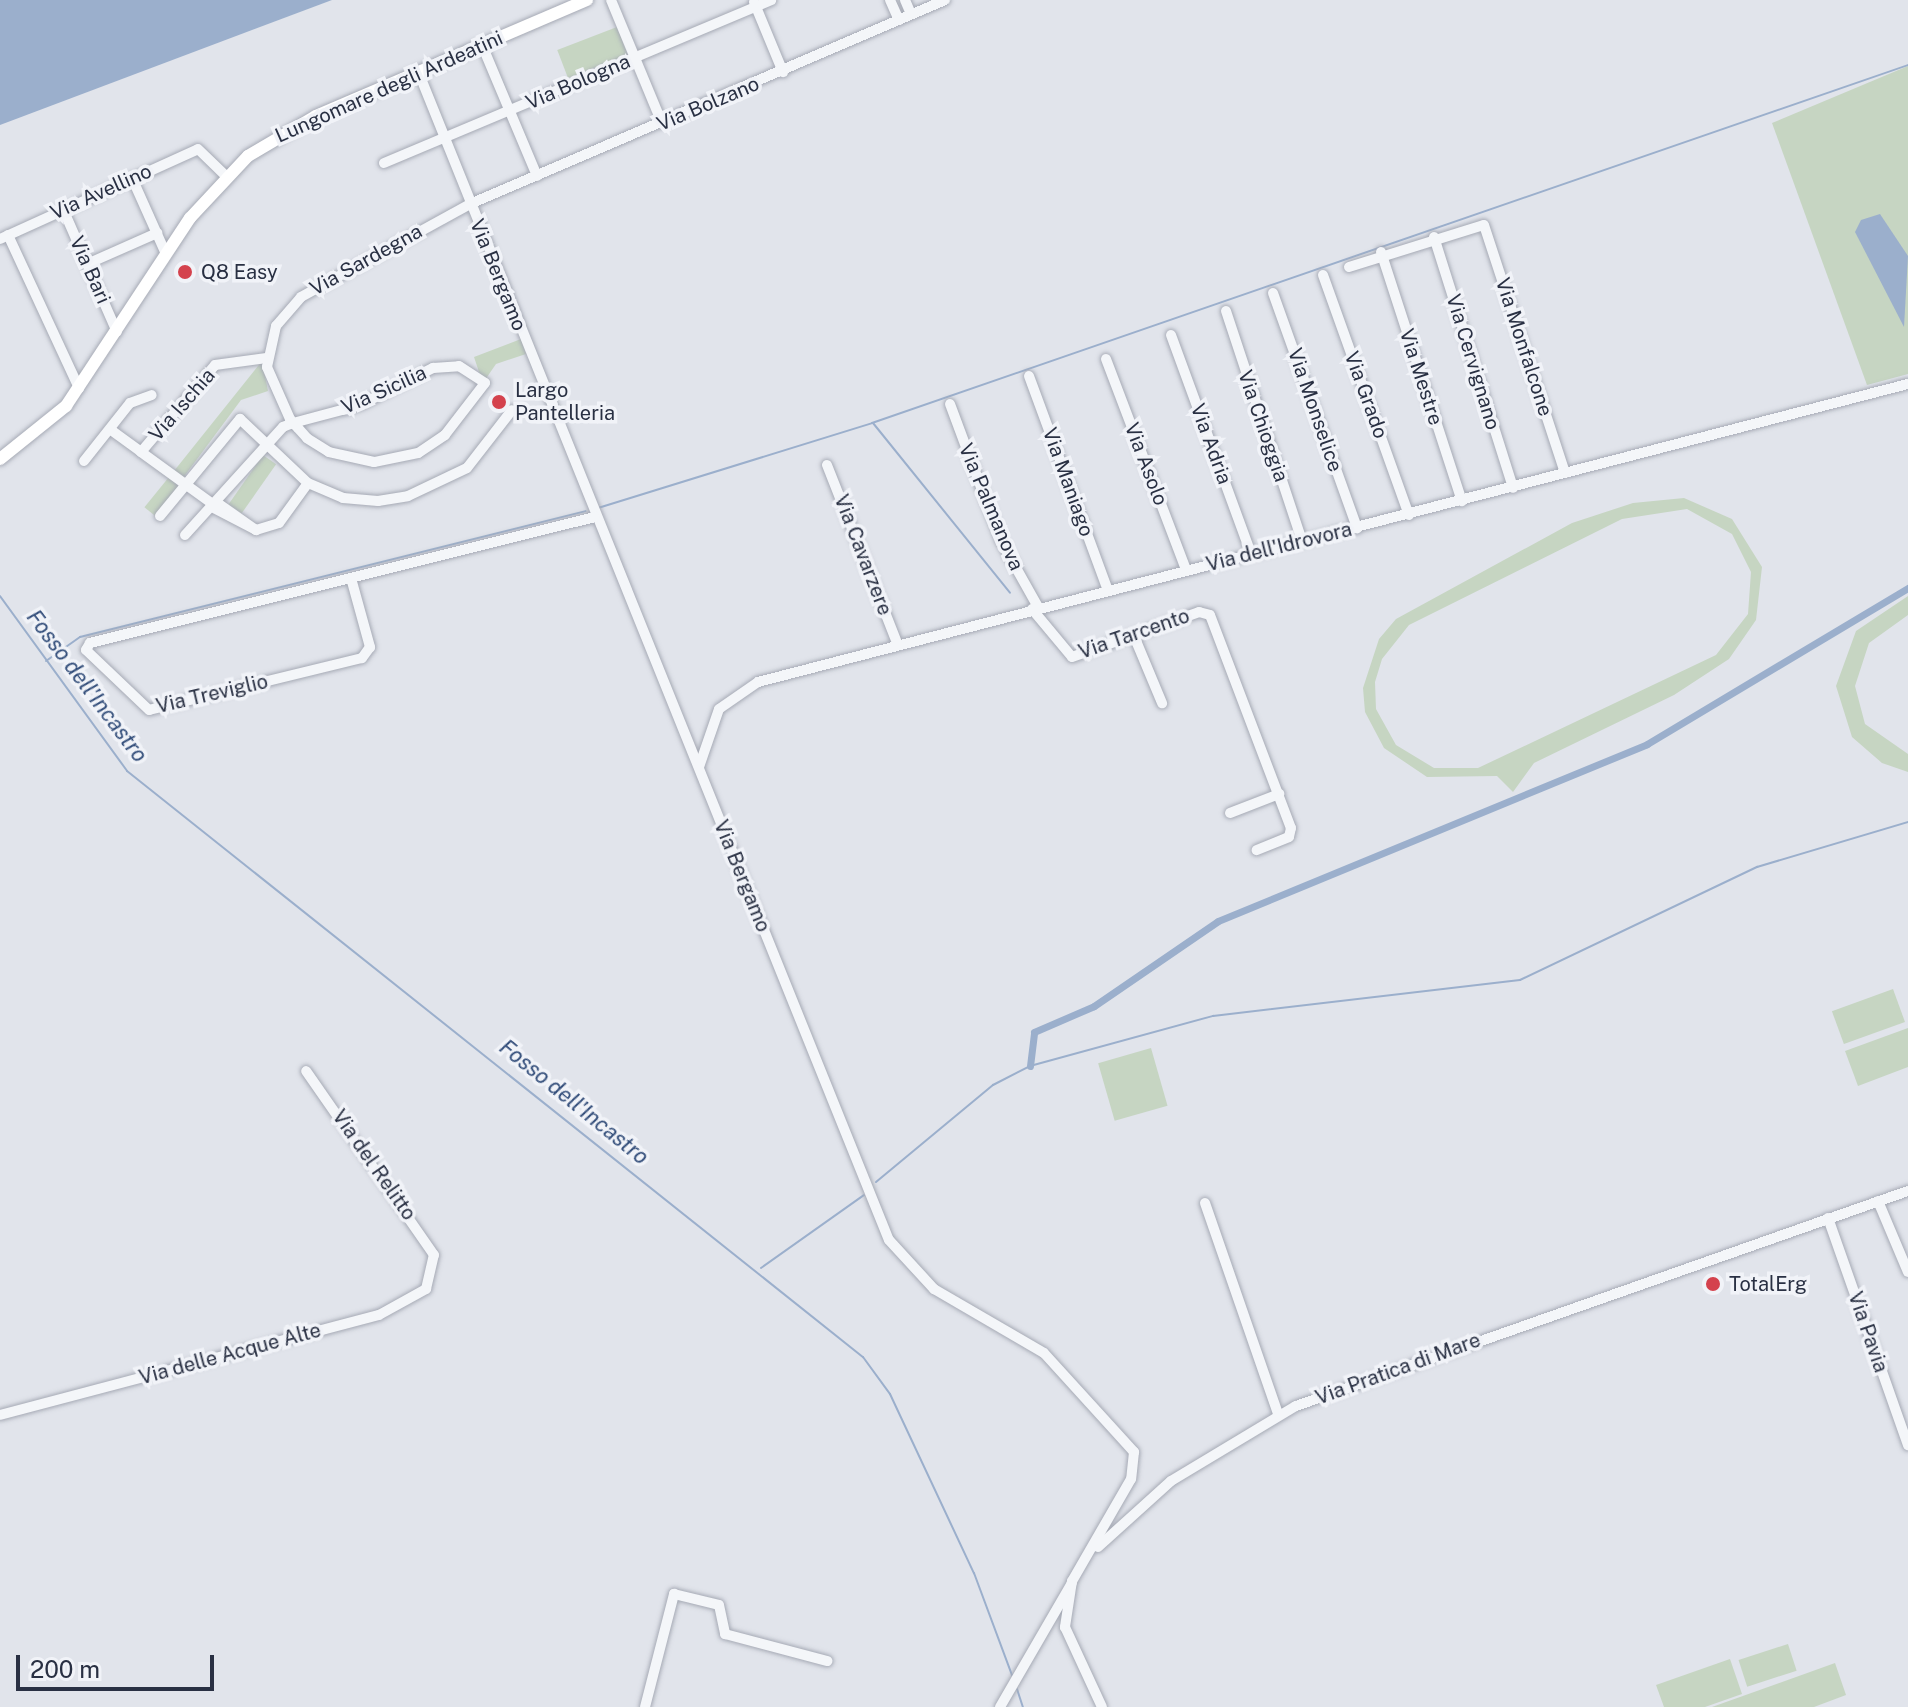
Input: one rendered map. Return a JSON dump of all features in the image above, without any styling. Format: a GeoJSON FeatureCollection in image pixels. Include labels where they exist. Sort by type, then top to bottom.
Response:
{"type":"FeatureCollection","features":[{"type":"Feature","properties":{"kind":"main road","name":"Lungomare degli Ardeatini"},"geometry":{"type":"LineString","coordinates":[[0,459],[36,436],[79,388],[166,254],[226,176],[287,131],[418,71],[587,0]]}},
{"type":"Feature","properties":{"kind":"street"},"geometry":{"type":"LineString","coordinates":[[611,0],[662,123]]}},
{"type":"Feature","properties":{"kind":"street","name":"Via Bologna"},"geometry":{"type":"LineString","coordinates":[[384,163],[634,58],[754,3],[771,0]]}},
{"type":"Feature","properties":{"kind":"street"},"geometry":{"type":"LineString","coordinates":[[890,0],[899,20]]}},
{"type":"Feature","properties":{"kind":"street"},"geometry":{"type":"LineString","coordinates":[[905,0],[911,14]]}},
{"type":"Feature","properties":{"kind":"street","name":"Via Bolzano"},"geometry":{"type":"LineString","coordinates":[[470,204],[945,0]]}},
{"type":"Feature","properties":{"kind":"street"},"geometry":{"type":"LineString","coordinates":[[754,3],[783,72]]}},
{"type":"Feature","properties":{"kind":"street"},"geometry":{"type":"LineString","coordinates":[[482,45],[537,176]]}},
{"type":"Feature","properties":{"kind":"street","name":"Via Bergamo"},"geometry":{"type":"LineString","coordinates":[[418,71],[595,517],[895,1251],[947,1297],[1040,1350],[1133,1449],[1131,1479],[1072,1581]]}},
{"type":"Feature","properties":{"kind":"street","name":"Via Avellino"},"geometry":{"type":"LineString","coordinates":[[4,237],[203,149],[226,176]]}},
{"type":"Feature","properties":{"kind":"street"},"geometry":{"type":"LineString","coordinates":[[132,178],[166,254]]}},
{"type":"Feature","properties":{"kind":"street","name":"Via Sardegna"},"geometry":{"type":"LineString","coordinates":[[267,358],[276,326],[299,298],[470,204]]}},
{"type":"Feature","properties":{"kind":"street","name":"Via Bari"},"geometry":{"type":"LineString","coordinates":[[63,209],[117,332]]}},
{"type":"Feature","properties":{"kind":"street","name":"Via Monfalcone"},"geometry":{"type":"LineString","coordinates":[[1434,237],[1481,223],[1565,473]]}},
{"type":"Feature","properties":{"kind":"street"},"geometry":{"type":"LineString","coordinates":[[87,264],[157,233]]}},
{"type":"Feature","properties":{"kind":"street"},"geometry":{"type":"LineString","coordinates":[[4,237],[79,388]]}},
{"type":"Feature","properties":{"kind":"street"},"geometry":{"type":"LineString","coordinates":[[1349,267],[1434,237]]}},
{"type":"Feature","properties":{"kind":"street","name":"Via Cervignano"},"geometry":{"type":"LineString","coordinates":[[1434,237],[1513,488]]}},
{"type":"Feature","properties":{"kind":"street","name":"Via Mestre"},"geometry":{"type":"LineString","coordinates":[[1382,253],[1462,501]]}},
{"type":"Feature","properties":{"kind":"street","name":"Via Grado"},"geometry":{"type":"LineString","coordinates":[[1323,275],[1409,515]]}},
{"type":"Feature","properties":{"kind":"street","name":"Via Monselice"},"geometry":{"type":"LineString","coordinates":[[1273,293],[1357,528]]}},
{"type":"Feature","properties":{"kind":"street","name":"Via Chioggia"},"geometry":{"type":"LineString","coordinates":[[1226,311],[1302,541]]}},
{"type":"Feature","properties":{"kind":"street","name":"Via Adria"},"geometry":{"type":"LineString","coordinates":[[1171,335],[1251,554]]}},
{"type":"Feature","properties":{"kind":"street"},"geometry":{"type":"LineString","coordinates":[[267,358],[272,387],[293,423]]}},
{"type":"Feature","properties":{"kind":"street","name":"Via Ischia"},"geometry":{"type":"LineString","coordinates":[[267,358],[215,365],[141,452],[256,530],[279,523],[308,483]]}},
{"type":"Feature","properties":{"kind":"street","name":"Via Asolo"},"geometry":{"type":"LineString","coordinates":[[1106,359],[1186,570]]}},
{"type":"Feature","properties":{"kind":"street","name":"Via Sicilia"},"geometry":{"type":"LineString","coordinates":[[185,535],[262,446],[293,423],[357,406],[433,368],[463,367],[485,383],[442,437],[396,460],[341,457],[293,423]]}},
{"type":"Feature","properties":{"kind":"street","name":"Via Maniago"},"geometry":{"type":"LineString","coordinates":[[1029,376],[1107,588]]}},
{"type":"Feature","properties":{"kind":"street","name":"Via dell'Idrovora"},"geometry":{"type":"LineString","coordinates":[[699,768],[714,719],[738,691],[1107,588],[1409,515],[1908,384]]}},
{"type":"Feature","properties":{"kind":"street"},"geometry":{"type":"LineString","coordinates":[[111,430],[130,403],[152,395]]}},
{"type":"Feature","properties":{"kind":"street","name":"Via Palmanova"},"geometry":{"type":"LineString","coordinates":[[950,404],[1001,541],[1035,608]]}},
{"type":"Feature","properties":{"kind":"street"},"geometry":{"type":"LineString","coordinates":[[160,516],[184,483],[240,419],[262,446],[308,483],[343,498],[408,496],[467,468],[512,410]]}},
{"type":"Feature","properties":{"kind":"street"},"geometry":{"type":"LineString","coordinates":[[84,461],[106,427],[141,452]]}},
{"type":"Feature","properties":{"kind":"street","name":"Via Cavarzere"},"geometry":{"type":"LineString","coordinates":[[827,465],[898,645]]}},
{"type":"Feature","properties":{"kind":"street","name":"Via Treviglio"},"geometry":{"type":"LineString","coordinates":[[351,578],[370,645],[362,658],[146,710],[86,650],[90,643],[595,517]]}},
{"type":"Feature","properties":{"kind":"street","name":"Via Tarcento"},"geometry":{"type":"LineString","coordinates":[[1035,608],[1070,657],[1199,612],[1210,615],[1292,834],[1256,850]]}},
{"type":"Feature","properties":{"kind":"street"},"geometry":{"type":"LineString","coordinates":[[1134,636],[1162,703]]}},
{"type":"Feature","properties":{"kind":"street"},"geometry":{"type":"LineString","coordinates":[[1230,813],[1279,794]]}},
{"type":"Feature","properties":{"kind":"street","name":"Via del Relitto"},"geometry":{"type":"LineString","coordinates":[[306,1071],[373,1159],[436,1263]]}},
{"type":"Feature","properties":{"kind":"street","name":"Via Pratica di Mare"},"geometry":{"type":"LineString","coordinates":[[1001,1704],[1072,1581],[1148,1499],[1278,1414],[1908,1191]]}},
{"type":"Feature","properties":{"kind":"street"},"geometry":{"type":"LineString","coordinates":[[1878,1201],[1908,1272]]}},
{"type":"Feature","properties":{"kind":"street"},"geometry":{"type":"LineString","coordinates":[[1205,1203],[1278,1414]]}},
{"type":"Feature","properties":{"kind":"street","name":"Via Pavia"},"geometry":{"type":"LineString","coordinates":[[1828,1218],[1908,1445]]}},
{"type":"Feature","properties":{"kind":"street","name":"Via delle Acque Alte"},"geometry":{"type":"LineString","coordinates":[[0,1415],[385,1313],[424,1291],[436,1263]]}},
{"type":"Feature","properties":{"kind":"street"},"geometry":{"type":"LineString","coordinates":[[1072,1581],[1065,1634],[1102,1707]]}},
{"type":"Feature","properties":{"kind":"street"},"geometry":{"type":"LineString","coordinates":[[645,1707],[674,1594],[719,1605],[725,1634],[827,1661]]}},
{"type":"Feature","properties":{"kind":"green space"},"geometry":{"type":"Polygon","coordinates":[[[617,27],[628,55],[568,78],[557,50],[617,27]]]}},
{"type":"Feature","properties":{"kind":"green space"},"geometry":{"type":"Polygon","coordinates":[[[1908,66],[1908,374],[1867,385],[1772,123],[1908,66]]]}},
{"type":"Feature","properties":{"kind":"green space"},"geometry":{"type":"Polygon","coordinates":[[[521,339],[526,354],[496,364],[485,380],[480,375],[474,357],[521,339]]]}},
{"type":"Feature","properties":{"kind":"green space"},"geometry":{"type":"Polygon","coordinates":[[[262,361],[268,391],[241,400],[183,478],[174,471],[262,361]]]}},
{"type":"Feature","properties":{"kind":"green space"},"geometry":{"type":"Polygon","coordinates":[[[263,455],[276,464],[242,513],[229,504],[263,455]]]}},
{"type":"Feature","properties":{"kind":"green space"},"geometry":{"type":"Polygon","coordinates":[[[169,477],[180,486],[155,516],[144,507],[169,477]]]}},
{"type":"Feature","properties":{"kind":"green space"},"geometry":{"type":"Polygon","coordinates":[[[1684,498],[1732,519],[1762,567],[1756,620],[1729,659],[1674,695],[1534,763],[1513,792],[1497,776],[1427,777],[1384,748],[1365,712],[1363,688],[1379,639],[1396,619],[1572,523],[1633,503],[1684,498]],[[1687,509],[1622,519],[1409,625],[1382,659],[1375,682],[1376,709],[1396,745],[1434,768],[1478,768],[1716,655],[1748,614],[1751,572],[1732,534],[1687,509]]]}},
{"type":"Feature","properties":{"kind":"green space"},"geometry":{"type":"Polygon","coordinates":[[[1908,596],[1908,615],[1869,643],[1855,686],[1865,724],[1908,754],[1908,772],[1882,763],[1852,737],[1836,686],[1856,631],[1908,596]]]}},
{"type":"Feature","properties":{"kind":"green space"},"geometry":{"type":"Polygon","coordinates":[[[1893,989],[1905,1022],[1844,1044],[1832,1011],[1893,989]]]}},
{"type":"Feature","properties":{"kind":"green space"},"geometry":{"type":"Polygon","coordinates":[[[1908,1028],[1908,1067],[1858,1086],[1845,1051],[1908,1028]]]}},
{"type":"Feature","properties":{"kind":"green space"},"geometry":{"type":"Polygon","coordinates":[[[1151,1048],[1168,1106],[1115,1121],[1098,1063],[1151,1048]]]}},
{"type":"Feature","properties":{"kind":"green space"},"geometry":{"type":"Polygon","coordinates":[[[1788,1644],[1797,1671],[1747,1687],[1739,1660],[1788,1644]]]}},
{"type":"Feature","properties":{"kind":"green space"},"geometry":{"type":"Polygon","coordinates":[[[1730,1659],[1742,1694],[1705,1707],[1664,1707],[1656,1685],[1730,1659]]]}},
{"type":"Feature","properties":{"kind":"green space"},"geometry":{"type":"Polygon","coordinates":[[[1835,1663],[1846,1695],[1814,1707],[1712,1707],[1835,1663]]]}},
{"type":"Feature","properties":{"kind":"water"},"geometry":{"type":"Polygon","coordinates":[[[0,0],[332,0],[0,125],[0,0]]]}},
{"type":"Feature","properties":{"kind":"water"},"geometry":{"type":"Polygon","coordinates":[[[1880,214],[1908,256],[1904,327],[1855,232],[1861,220],[1880,214]]]}},
{"type":"Feature","properties":{"kind":"waterway"},"geometry":{"type":"LineString","coordinates":[[598,508],[872,423],[1908,65]]}},
{"type":"Feature","properties":{"kind":"waterway"},"geometry":{"type":"LineString","coordinates":[[873,423],[1010,593]]}},
{"type":"Feature","properties":{"kind":"waterway"},"geometry":{"type":"LineString","coordinates":[[46,661],[80,637],[586,511]]}},
{"type":"Feature","properties":{"kind":"waterway"},"geometry":{"type":"LineString","coordinates":[[1030,1066],[1034,1032],[1094,1006],[1218,921],[1647,744],[1908,588]]}},
{"type":"Feature","properties":{"kind":"waterway","name":"Fosso dell'Incastro"},"geometry":{"type":"LineString","coordinates":[[0,596],[127,771],[863,1357],[890,1394],[974,1573],[1012,1675]]}},
{"type":"Feature","properties":{"kind":"waterway"},"geometry":{"type":"LineString","coordinates":[[876,1182],[993,1085],[1030,1066],[1213,1016],[1520,980],[1757,867],[1908,822]]}},
{"type":"Feature","properties":{"kind":"waterway"},"geometry":{"type":"LineString","coordinates":[[761,1268],[864,1195]]}},
{"type":"Feature","properties":{"kind":"waterway","name":"Fosso dell'Incastro"},"geometry":{"type":"LineString","coordinates":[[1017,1689],[1023,1707]]}},
{"type":"Feature","properties":{"kind":"place","name":"Q8 Easy"},"geometry":{"type":"Point","coordinates":[185,272]}},
{"type":"Feature","properties":{"kind":"place","name":"Largo Pantelleria"},"geometry":{"type":"Point","coordinates":[499,402]}},
{"type":"Feature","properties":{"kind":"place","name":"TotalErg"},"geometry":{"type":"Point","coordinates":[1713,1284]}}]}
